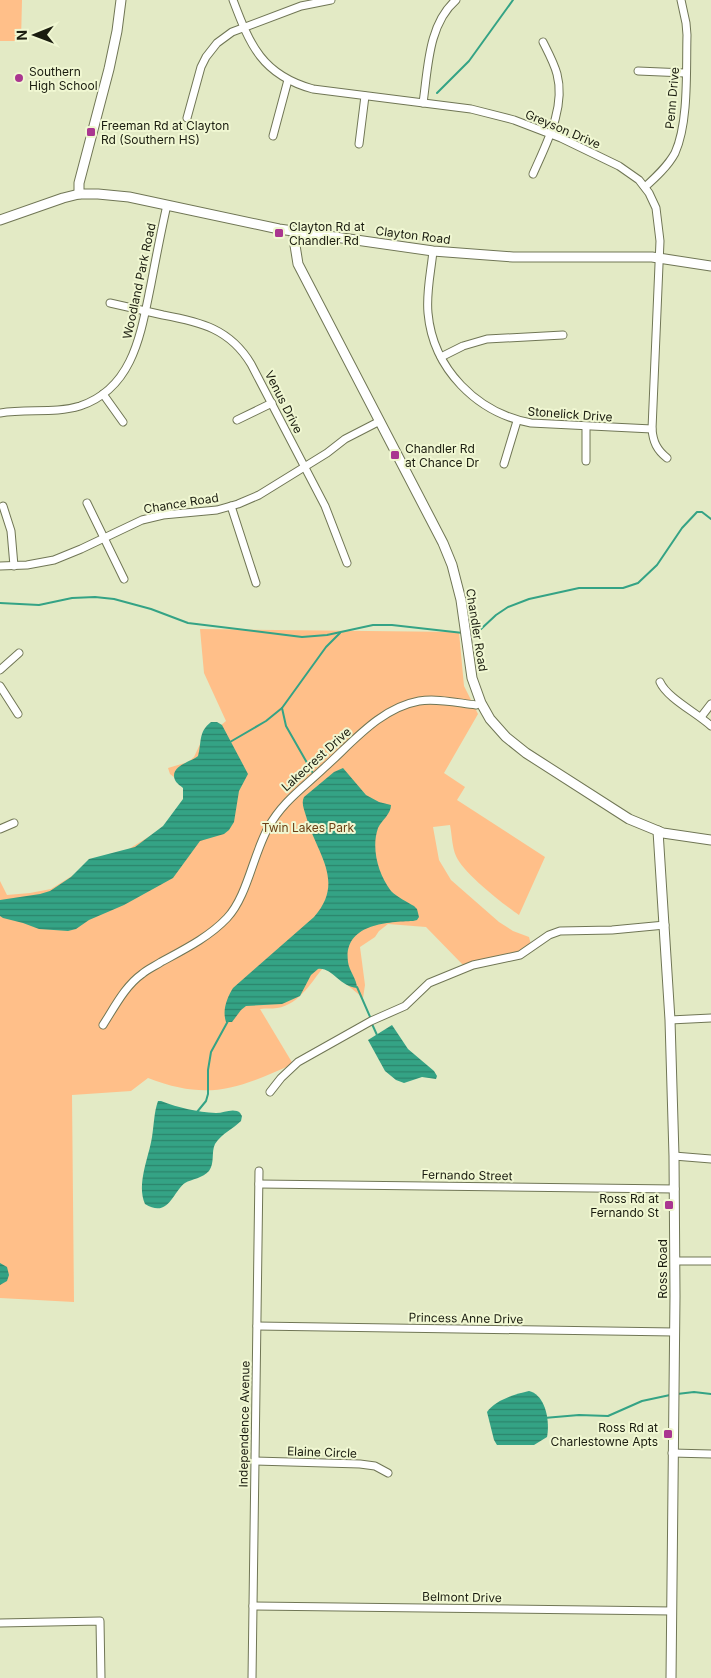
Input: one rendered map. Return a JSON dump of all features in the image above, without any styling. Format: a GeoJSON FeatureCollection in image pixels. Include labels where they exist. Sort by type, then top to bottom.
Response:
{"type":"FeatureCollection","features":[{"type":"Feature","properties":{"kind":"street"},"geometry":{"type":"LineString","coordinates":[[79,194],[80,183],[113,53],[122,0]]}},
{"type":"Feature","properties":{"kind":"street","name":"Greyson Drive"},"geometry":{"type":"LineString","coordinates":[[233,0],[252,46],[268,66],[288,80],[313,89],[471,109],[514,120],[550,134],[619,166],[636,177],[645,188],[656,208],[658,217],[661,258],[657,301],[652,429],[655,444],[667,458]]}},
{"type":"Feature","properties":{"kind":"street"},"geometry":{"type":"LineString","coordinates":[[187,118],[198,76],[206,56],[224,37],[300,6],[331,0]]}},
{"type":"Feature","properties":{"kind":"street"},"geometry":{"type":"LineString","coordinates":[[423,103],[434,37],[444,15],[456,0]]}},
{"type":"Feature","properties":{"kind":"street","name":"Penn Drive"},"geometry":{"type":"LineString","coordinates":[[645,188],[667,165],[677,147],[682,127],[687,29],[680,0]]}},
{"type":"Feature","properties":{"kind":"street"},"geometry":{"type":"LineString","coordinates":[[533,174],[550,134],[556,112],[559,84],[556,70],[543,42]]}},
{"type":"Feature","properties":{"kind":"street"},"geometry":{"type":"LineString","coordinates":[[638,71],[686,73]]}},
{"type":"Feature","properties":{"kind":"street"},"geometry":{"type":"LineString","coordinates":[[273,136],[288,80]]}},
{"type":"Feature","properties":{"kind":"street"},"geometry":{"type":"LineString","coordinates":[[359,144],[365,96]]}},
{"type":"Feature","properties":{"kind":"street","name":"Clayton Road"},"geometry":{"type":"LineString","coordinates":[[0,220],[79,194],[117,195],[295,232],[433,251],[512,257],[602,256],[661,258],[711,266]]}},
{"type":"Feature","properties":{"kind":"street","name":"Woodland Park Road"},"geometry":{"type":"LineString","coordinates":[[0,413],[69,408],[88,402],[103,394],[112,386],[130,360],[142,331],[167,205]]}},
{"type":"Feature","properties":{"kind":"street","name":"Chandler Road"},"geometry":{"type":"LineString","coordinates":[[295,232],[294,239],[298,264],[434,525],[452,565],[463,612],[472,678],[481,703],[499,730],[519,747],[624,816],[658,831],[711,840]]}},
{"type":"Feature","properties":{"kind":"street","name":"Stonelick Drive"},"geometry":{"type":"LineString","coordinates":[[433,251],[428,312],[434,340],[440,356],[460,385],[475,398],[500,415],[517,421],[546,425],[652,429]]}},
{"type":"Feature","properties":{"kind":"street","name":"Venus Drive"},"geometry":{"type":"LineString","coordinates":[[110,303],[204,324],[229,338],[243,351],[272,403],[329,515],[347,563]]}},
{"type":"Feature","properties":{"kind":"street"},"geometry":{"type":"LineString","coordinates":[[440,356],[486,339],[563,335]]}},
{"type":"Feature","properties":{"kind":"street"},"geometry":{"type":"LineString","coordinates":[[103,394],[123,422]]}},
{"type":"Feature","properties":{"kind":"street"},"geometry":{"type":"LineString","coordinates":[[237,420],[272,403]]}},
{"type":"Feature","properties":{"kind":"street","name":"Chance Road"},"geometry":{"type":"LineString","coordinates":[[0,566],[14,566],[54,560],[135,523],[152,518],[199,513],[231,506],[259,495],[327,454],[345,439],[380,421]]}},
{"type":"Feature","properties":{"kind":"street"},"geometry":{"type":"LineString","coordinates":[[504,464],[517,421]]}},
{"type":"Feature","properties":{"kind":"street"},"geometry":{"type":"LineString","coordinates":[[586,427],[586,461]]}},
{"type":"Feature","properties":{"kind":"street"},"geometry":{"type":"LineString","coordinates":[[86,503],[124,579]]}},
{"type":"Feature","properties":{"kind":"street"},"geometry":{"type":"LineString","coordinates":[[3,506],[11,531],[14,566]]}},
{"type":"Feature","properties":{"kind":"street"},"geometry":{"type":"LineString","coordinates":[[231,506],[256,583]]}},
{"type":"Feature","properties":{"kind":"street"},"geometry":{"type":"LineString","coordinates":[[0,670],[19,653]]}},
{"type":"Feature","properties":{"kind":"street"},"geometry":{"type":"LineString","coordinates":[[660,682],[667,694],[711,726]]}},
{"type":"Feature","properties":{"kind":"street"},"geometry":{"type":"LineString","coordinates":[[0,686],[18,714]]}},
{"type":"Feature","properties":{"kind":"street","name":"Lakecrest Drive"},"geometry":{"type":"LineString","coordinates":[[103,1025],[132,983],[142,973],[201,940],[236,907],[258,849],[268,828],[286,801],[315,777],[364,730],[396,708],[411,703],[426,700],[476,705],[481,703]]}},
{"type":"Feature","properties":{"kind":"street"},"geometry":{"type":"LineString","coordinates":[[701,717],[711,704]]}},
{"type":"Feature","properties":{"kind":"street"},"geometry":{"type":"LineString","coordinates":[[0,829],[14,823]]}},
{"type":"Feature","properties":{"kind":"street","name":"Ross Road"},"geometry":{"type":"LineString","coordinates":[[658,831],[670,1020],[675,1189],[672,1678]]}},
{"type":"Feature","properties":{"kind":"street"},"geometry":{"type":"LineString","coordinates":[[270,1092],[281,1078],[298,1062],[371,1021],[405,1006],[429,983],[473,965],[520,955],[549,935],[560,930],[612,930],[665,925]]}},
{"type":"Feature","properties":{"kind":"street"},"geometry":{"type":"LineString","coordinates":[[670,1020],[711,1018]]}},
{"type":"Feature","properties":{"kind":"street"},"geometry":{"type":"LineString","coordinates":[[674,1156],[711,1159]]}},
{"type":"Feature","properties":{"kind":"street","name":"Independence Avenue"},"geometry":{"type":"LineString","coordinates":[[252,1678],[259,1171]]}},
{"type":"Feature","properties":{"kind":"street","name":"Fernando Street"},"geometry":{"type":"LineString","coordinates":[[260,1184],[675,1189]]}},
{"type":"Feature","properties":{"kind":"street"},"geometry":{"type":"LineString","coordinates":[[675,1261],[711,1261]]}},
{"type":"Feature","properties":{"kind":"street","name":"Princess Anne Drive"},"geometry":{"type":"LineString","coordinates":[[257,1326],[674,1332]]}},
{"type":"Feature","properties":{"kind":"street"},"geometry":{"type":"LineString","coordinates":[[672,1453],[711,1454]]}},
{"type":"Feature","properties":{"kind":"street","name":"Elaine Circle"},"geometry":{"type":"LineString","coordinates":[[255,1461],[360,1464],[375,1466],[388,1472]]}},
{"type":"Feature","properties":{"kind":"street","name":"Belmont Drive"},"geometry":{"type":"LineString","coordinates":[[253,1606],[672,1611]]}},
{"type":"Feature","properties":{"kind":"street"},"geometry":{"type":"LineString","coordinates":[[0,1623],[100,1620],[101,1678]]}},
{"type":"Feature","properties":{"kind":"green space"},"geometry":{"type":"Polygon","coordinates":[[[0,0],[22,0],[21,41],[0,41],[0,0]]]}},
{"type":"Feature","properties":{"kind":"green space","name":"Twin Lakes Park"},"geometry":{"type":"Polygon","coordinates":[[[200,629],[459,632],[464,686],[478,714],[444,773],[465,787],[457,800],[545,857],[519,915],[484,888],[460,863],[454,849],[450,825],[433,827],[439,860],[451,880],[499,922],[513,931],[529,937],[531,945],[529,954],[463,965],[426,927],[388,924],[375,937],[360,947],[365,985],[363,998],[345,983],[327,963],[293,1002],[277,1008],[260,1009],[293,1064],[255,1080],[222,1089],[188,1089],[148,1078],[131,1091],[72,1095],[74,1302],[0,1298],[0,881],[7,895],[51,889],[75,874],[124,852],[158,831],[176,815],[188,788],[170,774],[168,768],[188,762],[194,757],[201,742],[226,721],[204,673],[200,629]]]}},
{"type":"Feature","properties":{"kind":"water"},"geometry":{"type":"Polygon","coordinates":[[[211,722],[217,722],[222,725],[248,774],[239,791],[234,822],[229,830],[224,834],[200,841],[173,878],[124,905],[89,920],[76,929],[68,931],[39,929],[0,916],[0,900],[50,891],[71,877],[89,859],[135,847],[163,826],[183,799],[183,788],[175,780],[175,771],[198,756],[202,733],[211,722]]]}},
{"type":"Feature","properties":{"kind":"water"},"geometry":{"type":"Polygon","coordinates":[[[343,768],[366,795],[379,802],[391,805],[388,814],[378,828],[376,836],[375,844],[379,869],[391,891],[414,906],[419,917],[413,921],[380,924],[360,933],[352,940],[348,949],[348,962],[357,988],[351,987],[328,971],[318,969],[311,975],[300,996],[282,1004],[246,1006],[232,1022],[226,1022],[226,1004],[233,988],[314,917],[323,904],[328,891],[326,867],[303,802],[304,797],[334,772],[343,768]]]}},
{"type":"Feature","properties":{"kind":"water"},"geometry":{"type":"Polygon","coordinates":[[[392,1025],[408,1049],[434,1071],[437,1076],[436,1079],[422,1077],[404,1083],[396,1080],[385,1071],[368,1040],[392,1025]]]}},
{"type":"Feature","properties":{"kind":"water"},"geometry":{"type":"Polygon","coordinates":[[[158,1101],[202,1112],[234,1111],[239,1112],[242,1116],[241,1121],[215,1144],[212,1165],[209,1171],[201,1177],[185,1183],[165,1206],[153,1208],[145,1204],[142,1179],[158,1101]]]}},
{"type":"Feature","properties":{"kind":"water"},"geometry":{"type":"Polygon","coordinates":[[[0,1263],[7,1267],[9,1275],[7,1281],[0,1285],[0,1263]]]}},
{"type":"Feature","properties":{"kind":"water"},"geometry":{"type":"Polygon","coordinates":[[[529,1391],[539,1398],[546,1410],[547,1437],[534,1445],[497,1445],[487,1412],[500,1401],[529,1391]]]}},
{"type":"Feature","properties":{"kind":"waterway"},"geometry":{"type":"LineString","coordinates":[[437,93],[469,61],[513,0]]}},
{"type":"Feature","properties":{"kind":"waterway"},"geometry":{"type":"LineString","coordinates":[[470,633],[481,629],[508,607],[529,599],[579,588],[623,588],[638,583],[657,565],[682,528],[697,512],[702,512],[711,519]]}},
{"type":"Feature","properties":{"kind":"waterway"},"geometry":{"type":"LineString","coordinates":[[0,603],[39,605],[72,598],[95,597],[114,599],[151,609],[188,623],[302,637],[327,635],[373,625],[392,625],[463,633]]}},
{"type":"Feature","properties":{"kind":"waterway"},"geometry":{"type":"LineString","coordinates":[[230,742],[266,721],[282,708],[326,647],[340,633]]}},
{"type":"Feature","properties":{"kind":"waterway"},"geometry":{"type":"LineString","coordinates":[[282,708],[286,726],[314,775]]}},
{"type":"Feature","properties":{"kind":"waterway"},"geometry":{"type":"LineString","coordinates":[[357,987],[371,1019]]}},
{"type":"Feature","properties":{"kind":"waterway"},"geometry":{"type":"LineString","coordinates":[[197,1112],[206,1101],[208,1094],[208,1070],[211,1052],[228,1021]]}},
{"type":"Feature","properties":{"kind":"waterway"},"geometry":{"type":"LineString","coordinates":[[372,1024],[377,1035]]}},
{"type":"Feature","properties":{"kind":"waterway"},"geometry":{"type":"LineString","coordinates":[[677,1394],[694,1392],[711,1394]]}},
{"type":"Feature","properties":{"kind":"waterway"},"geometry":{"type":"LineString","coordinates":[[544,1418],[579,1415],[608,1416],[642,1401],[670,1395]]}},
{"type":"Feature","properties":{"kind":"place","name":"Southern High School"},"geometry":{"type":"Point","coordinates":[19,78]}},
{"type":"Feature","properties":{"kind":"place","name":"Freeman Rd at Clayton Rd (Southern HS)"},"geometry":{"type":"Point","coordinates":[91,132]}},
{"type":"Feature","properties":{"kind":"place","name":"Clayton Rd at Chandler Rd"},"geometry":{"type":"Point","coordinates":[279,233]}},
{"type":"Feature","properties":{"kind":"place","name":"Chandler Rd at Chance Dr"},"geometry":{"type":"Point","coordinates":[395,455]}},
{"type":"Feature","properties":{"kind":"place","name":"Ross Rd at Fernando St"},"geometry":{"type":"Point","coordinates":[669,1205]}},
{"type":"Feature","properties":{"kind":"place","name":"Ross Rd at Charlestowne Apts"},"geometry":{"type":"Point","coordinates":[668,1434]}}]}
